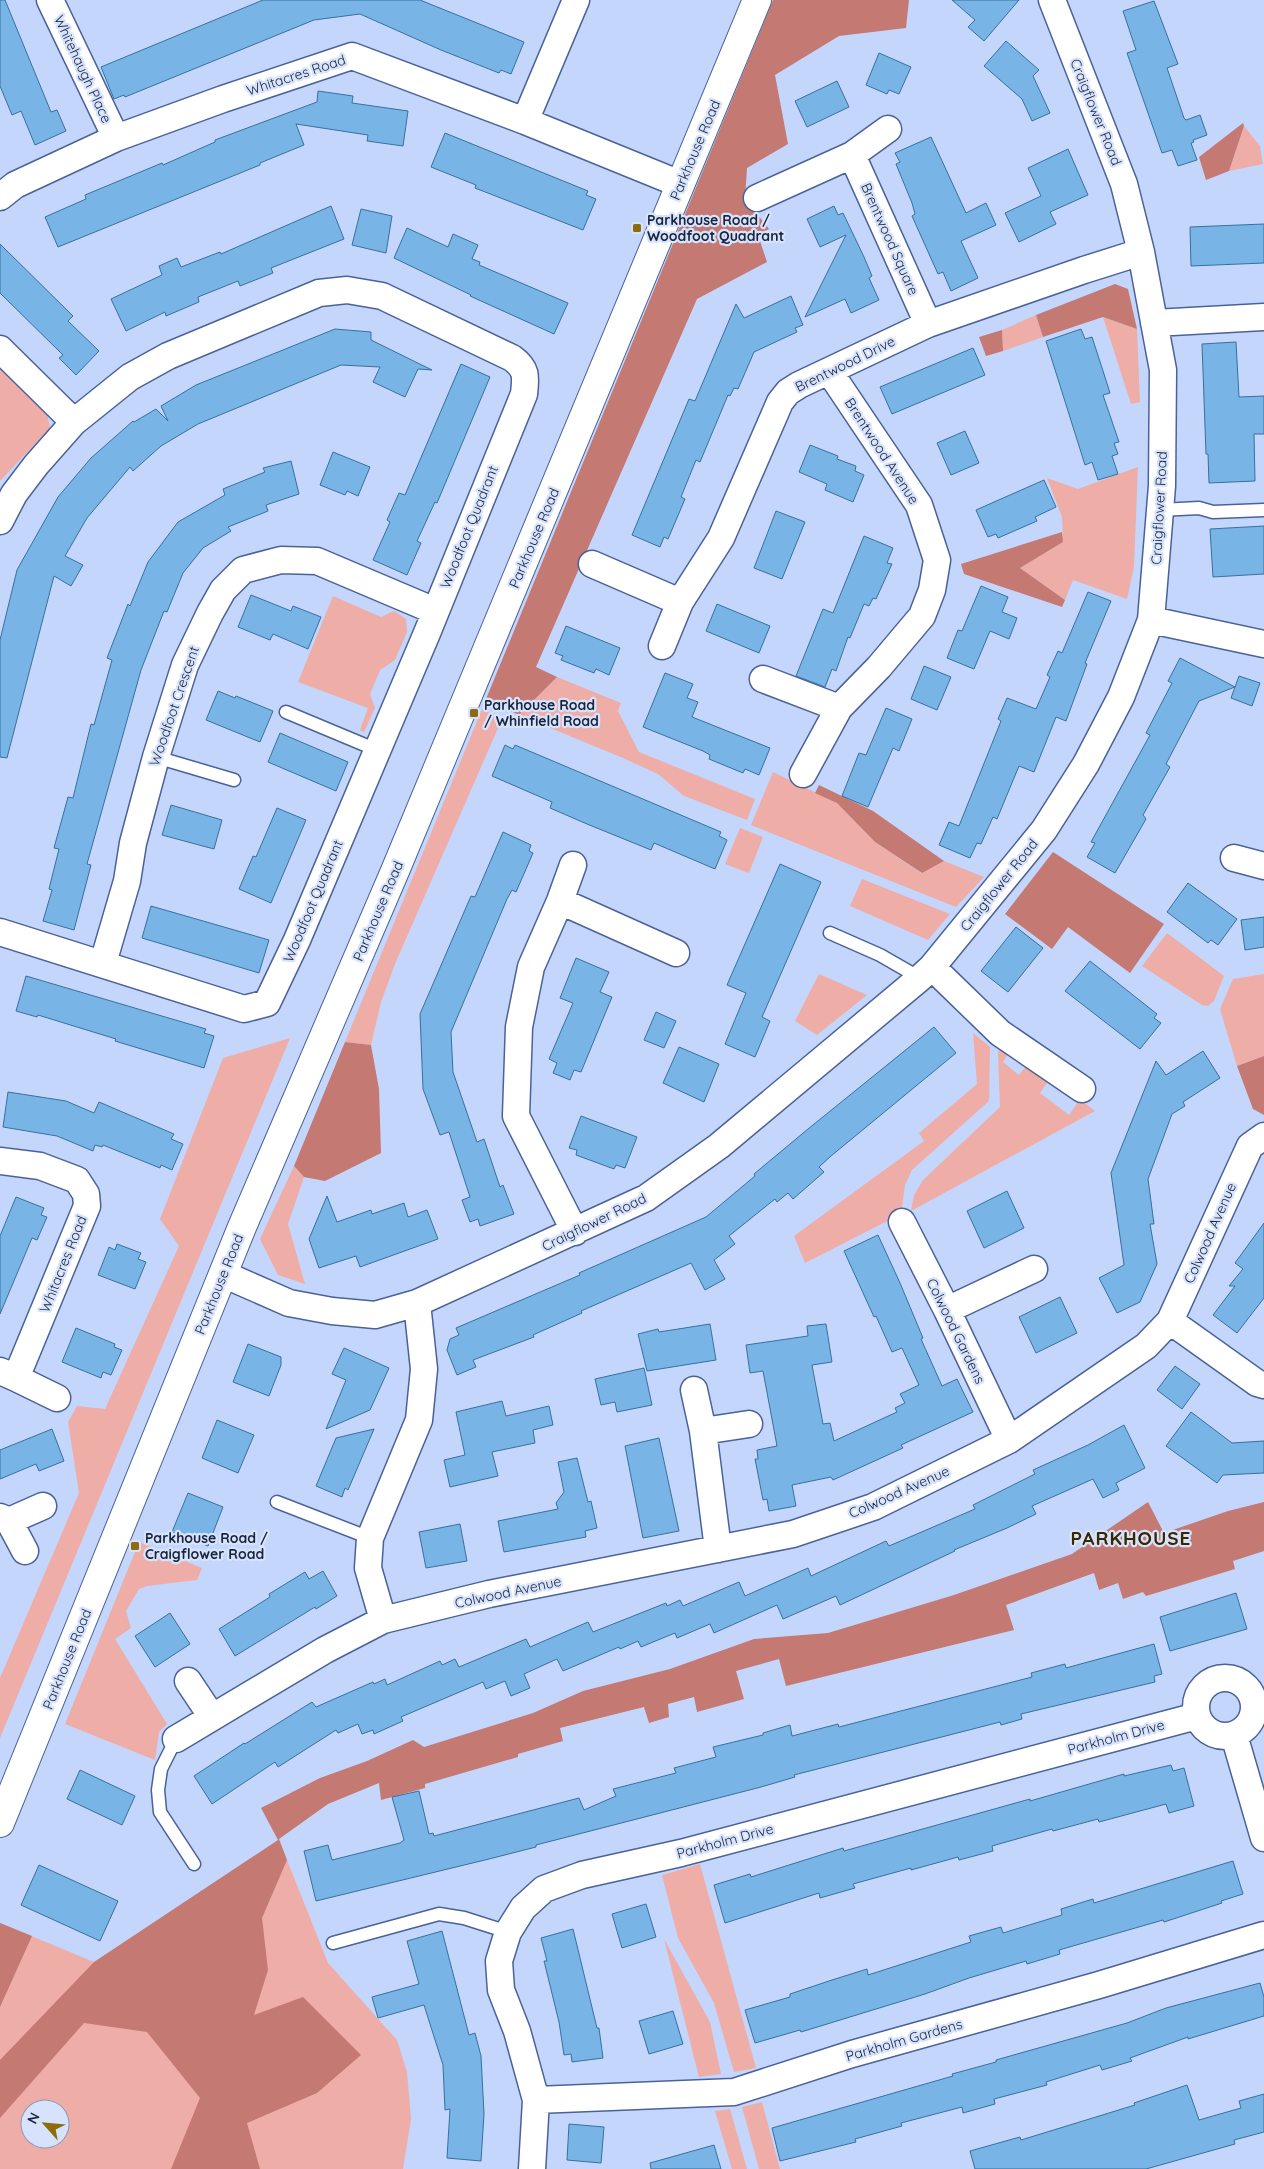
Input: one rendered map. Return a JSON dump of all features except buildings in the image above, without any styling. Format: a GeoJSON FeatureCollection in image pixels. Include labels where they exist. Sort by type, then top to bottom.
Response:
{"type":"FeatureCollection","features":[{"type":"Feature","properties":{"kind":"main road","name":"Parkhouse Road"},"geometry":{"type":"LineString","coordinates":[[0,1823],[242,1227],[395,871],[757,0]]}},
{"type":"Feature","properties":{"kind":"street","name":"Whitehaugh Place"},"geometry":{"type":"LineString","coordinates":[[50,0],[116,138]]}},
{"type":"Feature","properties":{"kind":"street"},"geometry":{"type":"LineString","coordinates":[[526,122],[576,0]]}},
{"type":"Feature","properties":{"kind":"street","name":"Craigflower Road"},"geometry":{"type":"LineString","coordinates":[[224,1274],[289,1303],[332,1311],[375,1315],[417,1303],[646,1198],[719,1146],[926,973],[1044,830],[1086,764],[1121,697],[1150,620],[1162,486],[1163,370],[1141,252],[1124,184],[1052,0]]}},
{"type":"Feature","properties":{"kind":"street","name":"Whitacres Road"},"geometry":{"type":"LineString","coordinates":[[0,197],[15,185],[116,138],[223,99],[352,56],[526,122],[680,184]]}},
{"type":"Feature","properties":{"kind":"street"},"geometry":{"type":"LineString","coordinates":[[757,198],[852,155],[888,129]]}},
{"type":"Feature","properties":{"kind":"street","name":"Brentwood Square"},"geometry":{"type":"LineString","coordinates":[[852,155],[928,324]]}},
{"type":"Feature","properties":{"kind":"street","name":"Brentwood Drive"},"geometry":{"type":"LineString","coordinates":[[662,646],[680,602],[721,538],[780,402],[788,392],[928,324],[1141,252]]}},
{"type":"Feature","properties":{"kind":"street","name":"Woodfoot Quadrant"},"geometry":{"type":"LineString","coordinates":[[0,932],[244,1009],[267,1003],[297,940],[435,611],[524,394],[526,378],[522,365],[512,358],[382,296],[347,290],[319,293],[168,356],[130,377],[74,422],[25,479],[1,516]]}},
{"type":"Feature","properties":{"kind":"street"},"geometry":{"type":"LineString","coordinates":[[1154,323],[1264,317]]}},
{"type":"Feature","properties":{"kind":"street"},"geometry":{"type":"LineString","coordinates":[[0,348],[74,422]]}},
{"type":"Feature","properties":{"kind":"street","name":"Brentwood Avenue"},"geometry":{"type":"LineString","coordinates":[[803,774],[839,708],[879,667],[922,616],[932,590],[937,560],[919,505],[829,371]]}},
{"type":"Feature","properties":{"kind":"street","name":"Woodfoot Crescent"},"geometry":{"type":"LineString","coordinates":[[103,963],[127,881],[133,843],[156,757],[185,666],[223,590],[243,570],[281,560],[317,561],[435,611]]}},
{"type":"Feature","properties":{"kind":"street"},"geometry":{"type":"LineString","coordinates":[[592,564],[680,602]]}},
{"type":"Feature","properties":{"kind":"street"},"geometry":{"type":"LineString","coordinates":[[1150,620],[1264,644]]}},
{"type":"Feature","properties":{"kind":"street"},"geometry":{"type":"LineString","coordinates":[[763,679],[839,708]]}},
{"type":"Feature","properties":{"kind":"street"},"geometry":{"type":"LineString","coordinates":[[1234,858],[1264,866]]}},
{"type":"Feature","properties":{"kind":"street"},"geometry":{"type":"LineString","coordinates":[[573,865],[560,901],[531,967],[519,1027],[516,1116],[575,1232]]}},
{"type":"Feature","properties":{"kind":"street"},"geometry":{"type":"LineString","coordinates":[[560,901],[676,953]]}},
{"type":"Feature","properties":{"kind":"street"},"geometry":{"type":"LineString","coordinates":[[926,973],[1000,1033],[1082,1089]]}},
{"type":"Feature","properties":{"kind":"street","name":"Colwood Avenue"},"geometry":{"type":"LineString","coordinates":[[176,1739],[325,1650],[383,1620],[489,1594],[792,1534],[873,1507],[1009,1440],[1146,1346],[1170,1321],[1250,1146],[1264,1136]]}},
{"type":"Feature","properties":{"kind":"street","name":"Whitacres Road"},"geometry":{"type":"LineString","coordinates":[[0,1161],[40,1166],[77,1180],[86,1194],[87,1206],[8,1375]]}},
{"type":"Feature","properties":{"kind":"street","name":"Colwood Gardens"},"geometry":{"type":"LineString","coordinates":[[902,1222],[947,1310],[1009,1440]]}},
{"type":"Feature","properties":{"kind":"street"},"geometry":{"type":"LineString","coordinates":[[947,1310],[1034,1269]]}},
{"type":"Feature","properties":{"kind":"street"},"geometry":{"type":"LineString","coordinates":[[383,1620],[368,1568],[370,1538],[419,1420],[424,1369],[417,1303]]}},
{"type":"Feature","properties":{"kind":"street"},"geometry":{"type":"LineString","coordinates":[[1170,1321],[1257,1383],[1264,1385]]}},
{"type":"Feature","properties":{"kind":"street"},"geometry":{"type":"LineString","coordinates":[[8,1375],[57,1398]]}},
{"type":"Feature","properties":{"kind":"street"},"geometry":{"type":"LineString","coordinates":[[694,1390],[702,1431],[718,1549]]}},
{"type":"Feature","properties":{"kind":"street"},"geometry":{"type":"LineString","coordinates":[[702,1431],[749,1424]]}},
{"type":"Feature","properties":{"kind":"street"},"geometry":{"type":"LineString","coordinates":[[25,1551],[4,1519],[43,1506]]}},
{"type":"Feature","properties":{"kind":"street"},"geometry":{"type":"LineString","coordinates":[[1230,1678],[1244,1684],[1258,1695],[1254,1712],[1247,1726],[1234,1735],[1219,1736],[1205,1729],[1197,1716],[1196,1701],[1203,1687],[1215,1679],[1230,1678]]}},
{"type":"Feature","properties":{"kind":"street"},"geometry":{"type":"LineString","coordinates":[[188,1681],[212,1717]]}},
{"type":"Feature","properties":{"kind":"street","name":"Parkholm Drive"},"geometry":{"type":"LineString","coordinates":[[532,2169],[535,2147],[536,2100],[517,2031],[501,1990],[499,1960],[508,1932],[523,1908],[544,1889],[582,1875],[681,1853],[1197,1716]]}},
{"type":"Feature","properties":{"kind":"street"},"geometry":{"type":"LineString","coordinates":[[1234,1735],[1264,1838]]}},
{"type":"Feature","properties":{"kind":"street","name":"Parkholm Gardens"},"geometry":{"type":"LineString","coordinates":[[536,2100],[734,2092],[852,2054],[1100,1985],[1264,1935]]}},
{"type":"Feature","properties":{"kind":"lane"},"geometry":{"type":"LineString","coordinates":[[1160,510],[1199,508],[1213,512],[1264,510]]}},
{"type":"Feature","properties":{"kind":"lane"},"geometry":{"type":"LineString","coordinates":[[286,712],[377,750]]}},
{"type":"Feature","properties":{"kind":"lane"},"geometry":{"type":"LineString","coordinates":[[156,757],[234,780]]}},
{"type":"Feature","properties":{"kind":"lane"},"geometry":{"type":"LineString","coordinates":[[830,932],[880,955],[926,973]]}},
{"type":"Feature","properties":{"kind":"lane"},"geometry":{"type":"LineString","coordinates":[[277,1502],[370,1538]]}},
{"type":"Feature","properties":{"kind":"lane"},"geometry":{"type":"LineString","coordinates":[[176,1739],[161,1769],[158,1790],[160,1812],[194,1864]]}},
{"type":"Feature","properties":{"kind":"lane"},"geometry":{"type":"LineString","coordinates":[[333,1943],[439,1914],[464,1918],[508,1932]]}},
{"type":"Feature","properties":{"kind":"shaded area"},"geometry":{"type":"Polygon","coordinates":[[[773,0],[909,0],[906,28],[839,36],[775,75],[788,144],[747,168],[745,199],[769,229],[758,235],[767,262],[697,299],[536,667],[557,677],[519,715],[486,699],[773,0]]]}},
{"type":"Feature","properties":{"kind":"shaded area"},"geometry":{"type":"Polygon","coordinates":[[[1243,123],[1244,126],[1229,171],[1206,180],[1199,157],[1243,123]]]}},
{"type":"Feature","properties":{"kind":"shaded area"},"geometry":{"type":"Polygon","coordinates":[[[1244,126],[1260,146],[1263,164],[1229,171],[1244,126]]]}},
{"type":"Feature","properties":{"kind":"shaded area"},"geometry":{"type":"Polygon","coordinates":[[[1115,284],[1128,289],[1137,329],[1103,317],[1043,337],[1036,315],[1115,284]]]}},
{"type":"Feature","properties":{"kind":"shaded area"},"geometry":{"type":"Polygon","coordinates":[[[1036,315],[1043,337],[1003,351],[1002,330],[1036,315]]]}},
{"type":"Feature","properties":{"kind":"shaded area"},"geometry":{"type":"Polygon","coordinates":[[[1103,317],[1137,329],[1140,402],[1131,404],[1103,317]]]}},
{"type":"Feature","properties":{"kind":"shaded area"},"geometry":{"type":"Polygon","coordinates":[[[1002,330],[1003,351],[986,356],[979,337],[1002,330]]]}},
{"type":"Feature","properties":{"kind":"shaded area"},"geometry":{"type":"Polygon","coordinates":[[[0,363],[46,408],[50,428],[0,481],[0,363]]]}},
{"type":"Feature","properties":{"kind":"shaded area"},"geometry":{"type":"Polygon","coordinates":[[[1138,467],[1134,567],[1127,599],[1073,580],[1065,600],[1020,568],[1063,542],[1062,517],[1047,478],[1078,489],[1138,467]]]}},
{"type":"Feature","properties":{"kind":"shaded area"},"geometry":{"type":"Polygon","coordinates":[[[1062,532],[1063,542],[1020,568],[1065,600],[1062,607],[964,574],[961,564],[1062,532]]]}},
{"type":"Feature","properties":{"kind":"shaded area"},"geometry":{"type":"Polygon","coordinates":[[[333,596],[381,617],[394,611],[406,619],[407,632],[395,660],[380,670],[370,694],[375,708],[364,732],[360,730],[368,708],[298,682],[333,596]]]}},
{"type":"Feature","properties":{"kind":"shaded area"},"geometry":{"type":"Polygon","coordinates":[[[557,677],[621,703],[618,711],[639,752],[755,799],[747,820],[684,796],[658,774],[519,715],[557,677]]]}},
{"type":"Feature","properties":{"kind":"shaded area"},"geometry":{"type":"Polygon","coordinates":[[[482,709],[502,719],[395,964],[381,1002],[371,1045],[345,1042],[482,709]]]}},
{"type":"Feature","properties":{"kind":"shaded area"},"geometry":{"type":"Polygon","coordinates":[[[773,772],[837,803],[875,842],[921,873],[944,861],[984,877],[956,907],[751,825],[773,772]]]}},
{"type":"Feature","properties":{"kind":"shaded area"},"geometry":{"type":"Polygon","coordinates":[[[819,785],[873,811],[944,861],[922,873],[875,842],[837,803],[815,793],[819,785]]]}},
{"type":"Feature","properties":{"kind":"shaded area"},"geometry":{"type":"Polygon","coordinates":[[[740,828],[763,837],[749,873],[725,864],[740,828]]]}},
{"type":"Feature","properties":{"kind":"shaded area"},"geometry":{"type":"Polygon","coordinates":[[[1053,852],[1164,924],[1130,973],[1068,927],[1052,949],[1005,914],[1053,852]]]}},
{"type":"Feature","properties":{"kind":"shaded area"},"geometry":{"type":"Polygon","coordinates":[[[862,879],[950,914],[928,940],[850,906],[862,879]]]}},
{"type":"Feature","properties":{"kind":"shaded area"},"geometry":{"type":"Polygon","coordinates":[[[1167,933],[1224,976],[1214,1001],[1208,1006],[1202,1005],[1142,966],[1167,933]]]}},
{"type":"Feature","properties":{"kind":"shaded area"},"geometry":{"type":"Polygon","coordinates":[[[819,974],[867,995],[817,1035],[795,1021],[819,974]]]}},
{"type":"Feature","properties":{"kind":"shaded area"},"geometry":{"type":"Polygon","coordinates":[[[1264,974],[1264,1056],[1237,1066],[1220,1009],[1233,979],[1264,974]]]}},
{"type":"Feature","properties":{"kind":"shaded area"},"geometry":{"type":"Polygon","coordinates":[[[973,1033],[990,1047],[989,1101],[912,1170],[905,1185],[901,1214],[805,1263],[794,1236],[924,1141],[919,1133],[977,1084],[973,1033]]]}},
{"type":"Feature","properties":{"kind":"shaded area"},"geometry":{"type":"Polygon","coordinates":[[[290,1038],[0,1738],[0,1678],[79,1493],[68,1422],[77,1406],[105,1409],[179,1246],[160,1219],[223,1058],[290,1038]]]}},
{"type":"Feature","properties":{"kind":"shaded area"},"geometry":{"type":"Polygon","coordinates":[[[345,1042],[371,1045],[379,1089],[381,1153],[325,1181],[304,1177],[294,1166],[345,1042]]]}},
{"type":"Feature","properties":{"kind":"shaded area"},"geometry":{"type":"Polygon","coordinates":[[[1002,1042],[1012,1048],[1003,1062],[1019,1075],[1031,1060],[1051,1077],[1040,1093],[1069,1115],[1080,1099],[1095,1111],[911,1211],[914,1195],[923,1180],[1000,1107],[998,1053],[1002,1042]]]}},
{"type":"Feature","properties":{"kind":"shaded area"},"geometry":{"type":"Polygon","coordinates":[[[1264,1056],[1264,1115],[1253,1109],[1237,1066],[1264,1056]]]}},
{"type":"Feature","properties":{"kind":"shaded area"},"geometry":{"type":"Polygon","coordinates":[[[294,1166],[304,1177],[288,1224],[305,1284],[278,1275],[260,1239],[294,1166]]]}},
{"type":"Feature","properties":{"kind":"shaded area"},"geometry":{"type":"Polygon","coordinates":[[[1148,1502],[1164,1533],[1228,1511],[1264,1502],[1264,1551],[1233,1561],[1235,1569],[1146,1596],[1143,1592],[1123,1599],[1118,1583],[1099,1590],[1094,1573],[1006,1605],[1014,1630],[786,1686],[779,1659],[736,1671],[744,1699],[697,1712],[694,1697],[668,1704],[669,1717],[649,1723],[644,1707],[560,1728],[563,1741],[518,1754],[518,1757],[425,1784],[425,1788],[381,1800],[379,1783],[328,1804],[279,1839],[287,1860],[262,1918],[268,1970],[254,2015],[303,1997],[361,2055],[317,2093],[247,2123],[260,2169],[171,2169],[200,2098],[147,2032],[84,2023],[0,2118],[0,2060],[94,1962],[278,1840],[261,1808],[320,1778],[367,1761],[413,1740],[424,1747],[533,1713],[583,1691],[670,1669],[754,1639],[828,1633],[954,1595],[1072,1554],[1148,1502]]]}},
{"type":"Feature","properties":{"kind":"shaded area"},"geometry":{"type":"Polygon","coordinates":[[[139,1542],[202,1568],[197,1580],[147,1586],[139,1589],[126,1611],[131,1628],[115,1639],[167,1724],[159,1732],[155,1760],[65,1724],[139,1542]]]}},
{"type":"Feature","properties":{"kind":"shaded area"},"geometry":{"type":"Polygon","coordinates":[[[279,1840],[328,1963],[397,2040],[407,2072],[411,2119],[403,2169],[0,2169],[0,1923],[94,1962],[279,1840]]]}},
{"type":"Feature","properties":{"kind":"shaded area"},"geometry":{"type":"Polygon","coordinates":[[[700,1864],[756,2068],[734,2072],[714,2003],[678,1938],[662,1875],[700,1864]]]}},
{"type":"Feature","properties":{"kind":"shaded area"},"geometry":{"type":"Polygon","coordinates":[[[0,1923],[32,1936],[0,2007],[0,1923]]]}},
{"type":"Feature","properties":{"kind":"shaded area"},"geometry":{"type":"Polygon","coordinates":[[[664,1939],[710,2022],[721,2074],[699,2077],[664,1939]]]}},
{"type":"Feature","properties":{"kind":"shaded area"},"geometry":{"type":"Polygon","coordinates":[[[762,2102],[780,2169],[759,2169],[742,2107],[762,2102]]]}},
{"type":"Feature","properties":{"kind":"shaded area"},"geometry":{"type":"Polygon","coordinates":[[[730,2109],[747,2169],[732,2169],[715,2111],[730,2109]]]}},
{"type":"Feature","properties":{"kind":"place","name":"Parkhouse Road / Woodfoot Quadrant"},"geometry":{"type":"Point","coordinates":[637,228]}},
{"type":"Feature","properties":{"kind":"place","name":"Parkhouse Road / Whinfield Road"},"geometry":{"type":"Point","coordinates":[474,713]}},
{"type":"Feature","properties":{"kind":"place","name":"Parkhouse Road / Craigflower Road"},"geometry":{"type":"Point","coordinates":[135,1546]}},
{"type":"Feature","properties":{"kind":"district","name":"PARKHOUSE"},"geometry":{"type":"Point","coordinates":[1131,1538]}}]}
